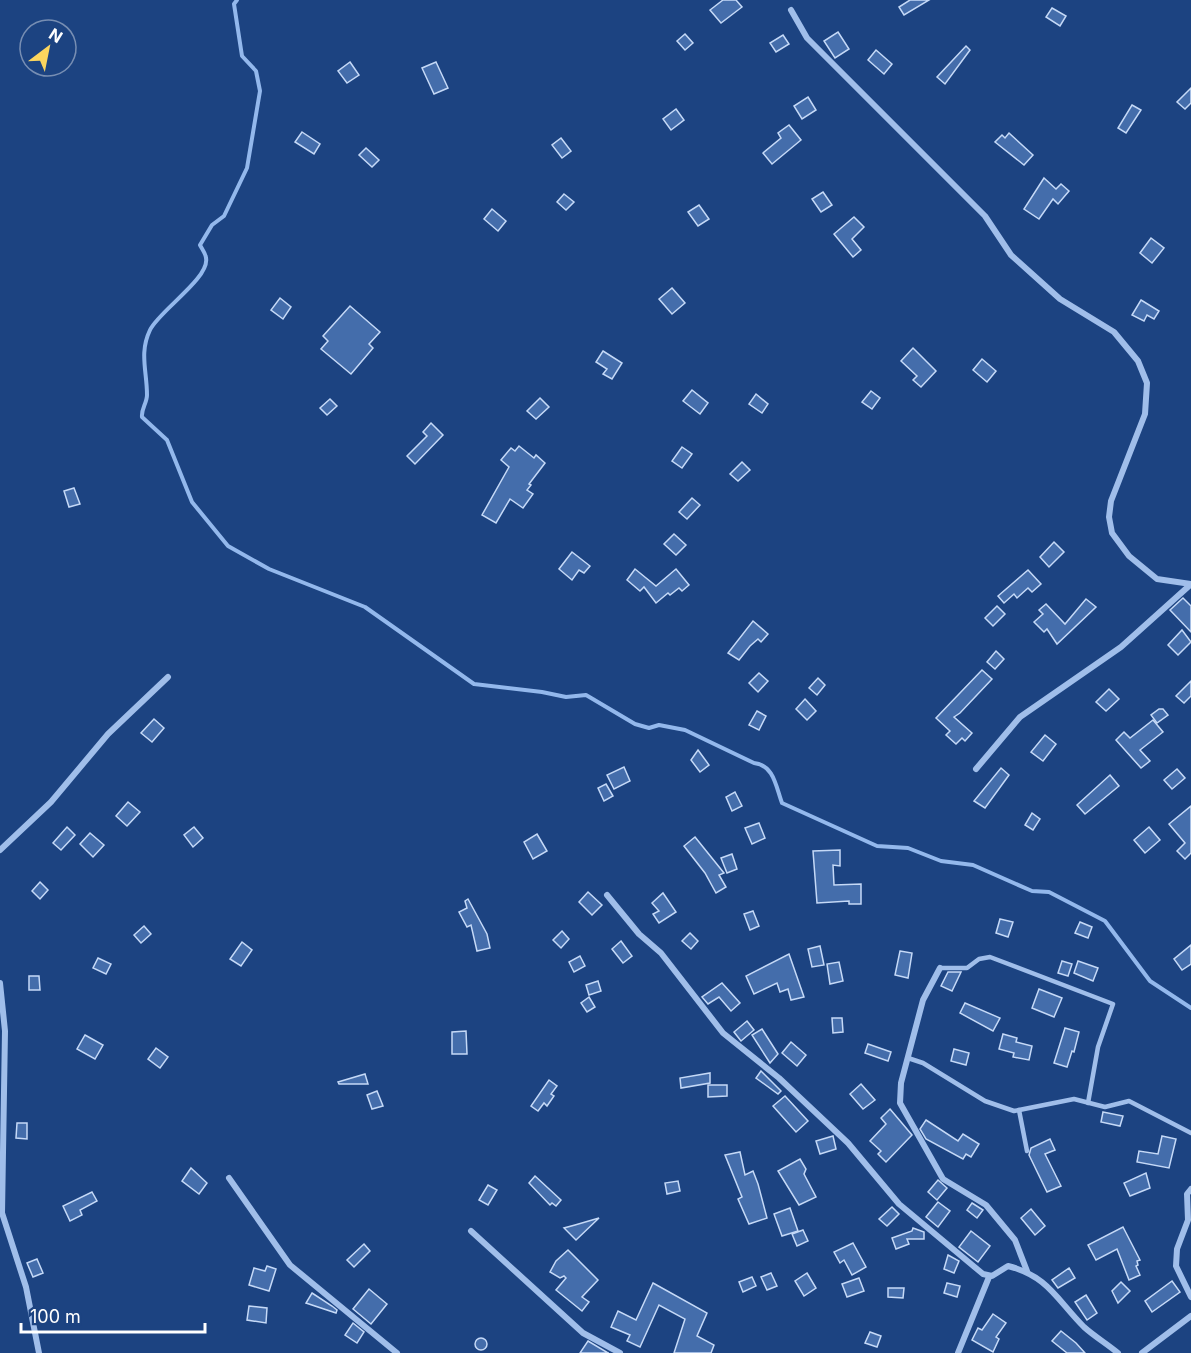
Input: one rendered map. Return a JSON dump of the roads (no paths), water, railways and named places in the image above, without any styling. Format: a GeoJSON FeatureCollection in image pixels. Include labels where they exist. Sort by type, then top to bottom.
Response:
{"type":"FeatureCollection","features":[{"type":"Feature","properties":{"kind":"street"},"geometry":{"type":"LineString","coordinates":[[791,10],[807,38],[985,216],[1011,255],[1060,298],[1114,332],[1138,361],[1147,383],[1145,414],[1114,492],[1109,517],[1112,533],[1128,556],[1157,579],[1190,584]]}},
{"type":"Feature","properties":{"kind":"street"},"geometry":{"type":"LineString","coordinates":[[976,769],[1020,717],[1121,647],[1190,584]]}},
{"type":"Feature","properties":{"kind":"street"},"geometry":{"type":"LineString","coordinates":[[0,850],[51,802],[108,734],[168,677]]}},
{"type":"Feature","properties":{"kind":"street"},"geometry":{"type":"LineString","coordinates":[[607,895],[639,934],[661,953],[723,1033],[779,1078],[848,1143],[899,1204],[989,1276]]}},
{"type":"Feature","properties":{"kind":"street"},"geometry":{"type":"LineString","coordinates":[[940,968],[923,1000],[901,1083],[900,1103],[944,1179],[986,1205],[1015,1240],[1027,1271]]}},
{"type":"Feature","properties":{"kind":"street"},"geometry":{"type":"LineString","coordinates":[[0,983],[5,1031],[2,1213],[26,1287],[39,1353]]}},
{"type":"Feature","properties":{"kind":"street"},"geometry":{"type":"LineString","coordinates":[[229,1178],[290,1265],[398,1353]]}},
{"type":"Feature","properties":{"kind":"street"},"geometry":{"type":"LineString","coordinates":[[1191,1189],[1187,1194],[1188,1220],[1177,1249],[1176,1266],[1191,1297]]}},
{"type":"Feature","properties":{"kind":"street"},"geometry":{"type":"LineString","coordinates":[[471,1231],[583,1333],[620,1353]]}},
{"type":"Feature","properties":{"kind":"street"},"geometry":{"type":"LineString","coordinates":[[958,1353],[989,1276],[1008,1266],[1027,1271],[1046,1283],[1084,1327],[1118,1353]]}},
{"type":"Feature","properties":{"kind":"street"},"geometry":{"type":"LineString","coordinates":[[1142,1353],[1191,1316]]}},
{"type":"Feature","properties":{"kind":"lane"},"geometry":{"type":"LineString","coordinates":[[940,968],[967,968],[979,959],[990,957],[1113,1004],[1098,1047],[1088,1103]]}},
{"type":"Feature","properties":{"kind":"lane"},"geometry":{"type":"LineString","coordinates":[[908,1058],[923,1063],[985,1101],[1014,1111],[1074,1099],[1105,1107],[1129,1101],[1191,1133]]}},
{"type":"Feature","properties":{"kind":"lane"},"geometry":{"type":"LineString","coordinates":[[1020,1110],[1027,1151]]}},
{"type":"Feature","properties":{"kind":"waterway"},"geometry":{"type":"LineString","coordinates":[[237,0],[234,4],[242,56],[256,71],[260,91],[247,168],[224,216],[212,225],[200,245],[206,258],[200,275],[150,330],[145,346],[147,395],[142,414],[142,417],[167,440],[192,502],[228,546],[269,569],[365,607],[474,684],[566,697],[586,695],[635,724],[649,728],[659,725],[685,730],[766,768],[773,778],[782,803],[877,846],[908,848],[941,861],[973,865],[1032,891],[1049,892],[1105,921],[1150,981],[1191,1008]]}}]}
